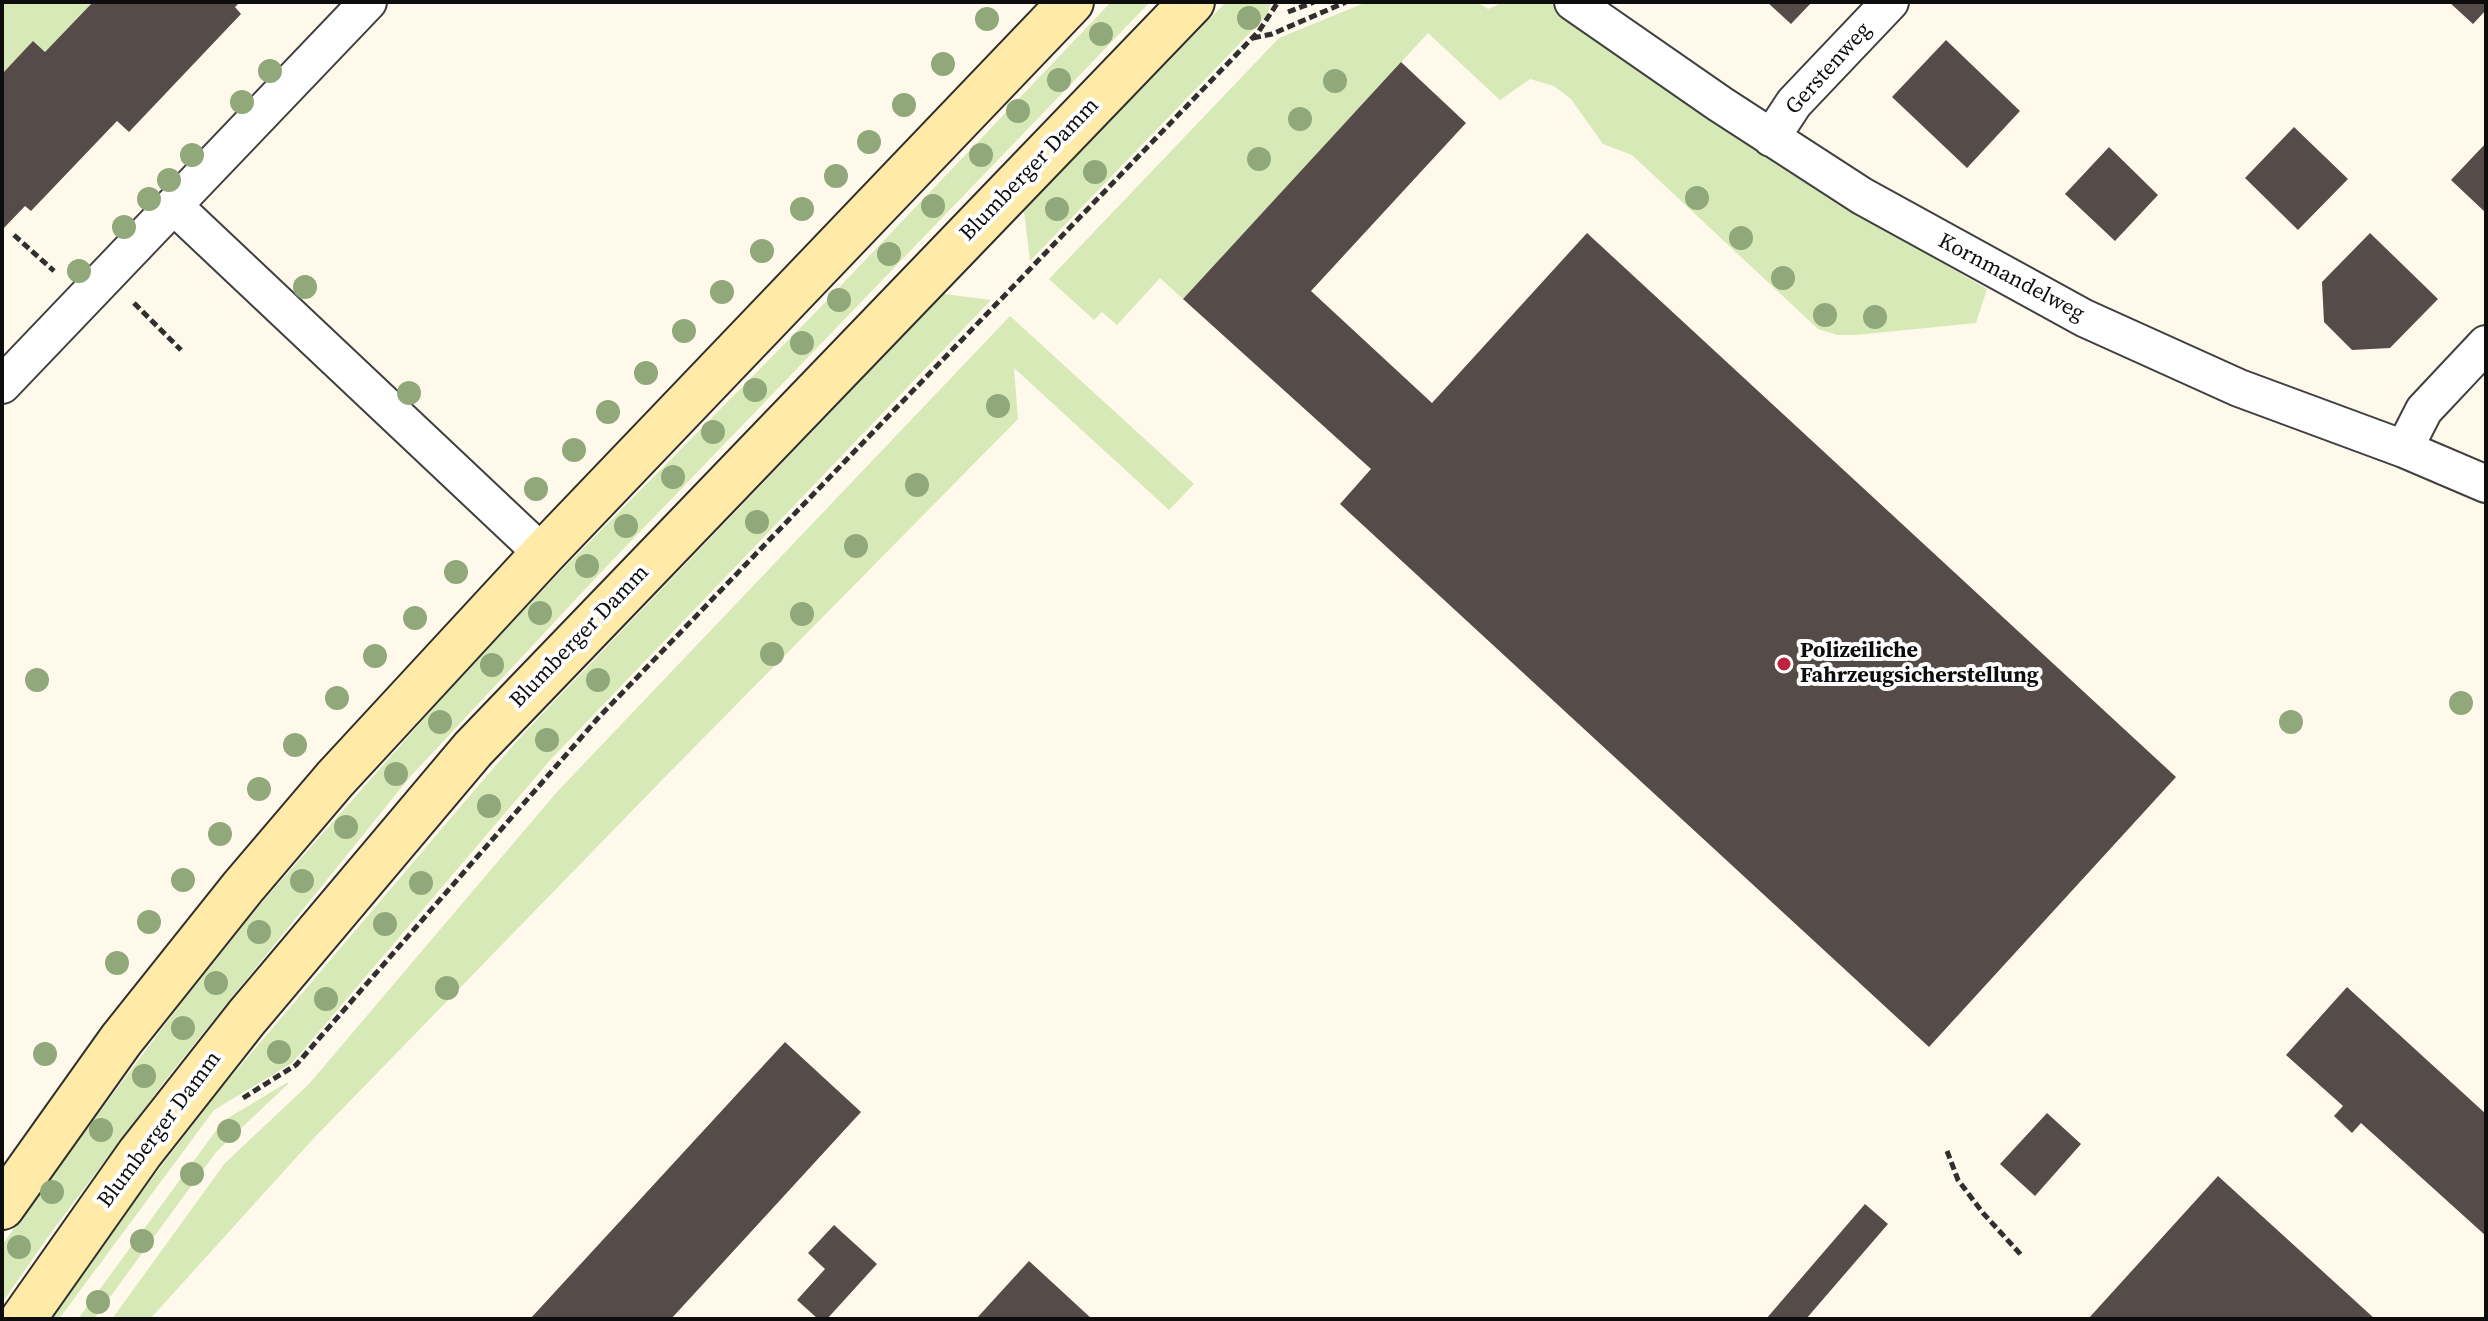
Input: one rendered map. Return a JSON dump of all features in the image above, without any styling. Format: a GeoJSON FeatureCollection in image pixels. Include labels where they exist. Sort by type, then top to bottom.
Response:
{"type":"FeatureCollection","features":[{"type":"Feature","properties":{"kind":"main road"},"geometry":{"type":"LineString","coordinates":[[2,1207],[121,1040],[243,887],[335,779],[543,554],[1071,2]]}},
{"type":"Feature","properties":{"kind":"main road","name":"Blumberger Damm"},"geometry":{"type":"LineString","coordinates":[[23,1319],[140,1153],[247,1017],[473,749],[1192,2]]}},
{"type":"Feature","properties":{"kind":"street"},"geometry":{"type":"LineString","coordinates":[[2,385],[368,2]]}},
{"type":"Feature","properties":{"kind":"street","name":"Kornmandelweg"},"geometry":{"type":"LineString","coordinates":[[1573,2],[1771,138],[1862,196],[2084,318],[2239,388],[2404,449],[2486,484]]}},
{"type":"Feature","properties":{"kind":"street","name":"Gerstenweg"},"geometry":{"type":"LineString","coordinates":[[1771,138],[1794,103],[1890,2]]}},
{"type":"Feature","properties":{"kind":"street"},"geometry":{"type":"LineString","coordinates":[[174,206],[543,554]]}},
{"type":"Feature","properties":{"kind":"street"},"geometry":{"type":"LineString","coordinates":[[2404,449],[2424,410],[2486,344]]}},
{"type":"Feature","properties":{"kind":"path"},"geometry":{"type":"LineString","coordinates":[[233,1104],[296,1065],[599,717],[1252,38],[1278,2]]}},
{"type":"Feature","properties":{"kind":"path"},"geometry":{"type":"LineString","coordinates":[[1288,12],[1314,2]]}},
{"type":"Feature","properties":{"kind":"path"},"geometry":{"type":"LineString","coordinates":[[1252,38],[1272,34],[1346,2]]}},
{"type":"Feature","properties":{"kind":"path"},"geometry":{"type":"LineString","coordinates":[[14,235],[25,244]]}},
{"type":"Feature","properties":{"kind":"path"},"geometry":{"type":"LineString","coordinates":[[1947,1151],[1958,1180],[2023,1257]]}},
{"type":"Feature","properties":{"kind":"green space"},"geometry":{"type":"Polygon","coordinates":[[[2,2],[93,2],[45,52],[33,42],[2,74],[2,2]]]}},
{"type":"Feature","properties":{"kind":"green space"},"geometry":{"type":"Polygon","coordinates":[[[1111,2],[1150,2],[604,569],[409,778],[171,1073],[2,1303],[2,1246],[182,1002],[263,901],[453,686],[559,573],[810,318],[1111,2]]]}},
{"type":"Feature","properties":{"kind":"green space"},"geometry":{"type":"Polygon","coordinates":[[[1226,2],[1272,2],[1266,16],[1030,261],[1024,211],[1226,2]]]}},
{"type":"Feature","properties":{"kind":"green space"},"geometry":{"type":"Polygon","coordinates":[[[1367,2],[1477,2],[1488,9],[1504,2],[1549,2],[1747,141],[1871,221],[1987,289],[1976,323],[1856,335],[1837,335],[1818,329],[1632,155],[1603,144],[1571,99],[1554,86],[1530,79],[1500,100],[1428,33],[1183,299],[1160,278],[1117,325],[1102,312],[1094,320],[1049,279],[1279,38],[1367,2]]]}},
{"type":"Feature","properties":{"kind":"green space"},"geometry":{"type":"Polygon","coordinates":[[[944,294],[991,300],[552,758],[292,1063],[214,1110],[59,1319],[50,1319],[115,1226],[219,1091],[525,732],[944,294]]]}},
{"type":"Feature","properties":{"kind":"green space"},"geometry":{"type":"Polygon","coordinates":[[[1010,316],[1194,484],[1169,510],[1014,368],[1018,419],[313,1139],[150,1319],[112,1319],[225,1163],[309,1084],[556,793],[1010,316]]]}},
{"type":"Feature","properties":{"kind":"green space"},"geometry":{"type":"Polygon","coordinates":[[[288,1082],[216,1152],[94,1319],[78,1319],[223,1121],[288,1082]]]}},
{"type":"Feature","properties":{"kind":"building"},"geometry":{"type":"Polygon","coordinates":[[[93,2],[240,2],[235,7],[241,14],[129,132],[117,121],[31,211],[25,206],[2,230],[2,74],[33,41],[45,52],[93,2]]]}},
{"type":"Feature","properties":{"kind":"building"},"geometry":{"type":"Polygon","coordinates":[[[1767,2],[1812,2],[1791,24],[1767,2]]]}},
{"type":"Feature","properties":{"kind":"building"},"geometry":{"type":"Polygon","coordinates":[[[2449,2],[2486,2],[2486,10],[2473,24],[2449,2]]]}},
{"type":"Feature","properties":{"kind":"building"},"geometry":{"type":"Polygon","coordinates":[[[1946,40],[2020,111],[1967,168],[1892,97],[1946,40]]]}},
{"type":"Feature","properties":{"kind":"building","name":"Polizeiliche Fahrzeugsicherstellung"},"geometry":{"type":"Polygon","coordinates":[[[1401,62],[1466,123],[1311,291],[1432,403],[1587,233],[2176,777],[1929,1047],[1340,504],[1371,469],[1183,299],[1401,62]]]}},
{"type":"Feature","properties":{"kind":"building"},"geometry":{"type":"Polygon","coordinates":[[[2294,127],[2348,179],[2298,230],[2245,178],[2294,127]]]}},
{"type":"Feature","properties":{"kind":"building"},"geometry":{"type":"Polygon","coordinates":[[[2486,143],[2486,213],[2451,180],[2486,143]]]}},
{"type":"Feature","properties":{"kind":"building"},"geometry":{"type":"Polygon","coordinates":[[[2109,147],[2158,195],[2115,241],[2065,194],[2109,147]]]}},
{"type":"Feature","properties":{"kind":"building"},"geometry":{"type":"Polygon","coordinates":[[[2370,233],[2438,299],[2390,348],[2352,350],[2324,322],[2322,282],[2370,233]]]}},
{"type":"Feature","properties":{"kind":"building"},"geometry":{"type":"Polygon","coordinates":[[[2347,987],[2486,1114],[2486,1236],[2361,1123],[2352,1133],[2334,1116],[2343,1106],[2286,1055],[2347,987]]]}},
{"type":"Feature","properties":{"kind":"building"},"geometry":{"type":"Polygon","coordinates":[[[785,1042],[861,1112],[671,1319],[530,1319],[785,1042]]]}},
{"type":"Feature","properties":{"kind":"building"},"geometry":{"type":"Polygon","coordinates":[[[2047,1113],[2081,1144],[2035,1196],[2000,1164],[2047,1113]]]}},
{"type":"Feature","properties":{"kind":"building"},"geometry":{"type":"Polygon","coordinates":[[[2218,1176],[2375,1319],[2088,1319],[2218,1176]]]}},
{"type":"Feature","properties":{"kind":"building"},"geometry":{"type":"Polygon","coordinates":[[[1865,1204],[1888,1224],[1806,1319],[1766,1319],[1865,1204]]]}},
{"type":"Feature","properties":{"kind":"building"},"geometry":{"type":"Polygon","coordinates":[[[834,1225],[877,1264],[827,1319],[818,1319],[797,1300],[825,1269],[808,1253],[834,1225]]]}},
{"type":"Feature","properties":{"kind":"building"},"geometry":{"type":"Polygon","coordinates":[[[1029,1261],[1092,1319],[976,1319],[1029,1261]]]}},
{"type":"Feature","properties":{"kind":"place","name":"Polizeiliche Fahrzeugsicherstellung"},"geometry":{"type":"Point","coordinates":[1784,664]}}]}
